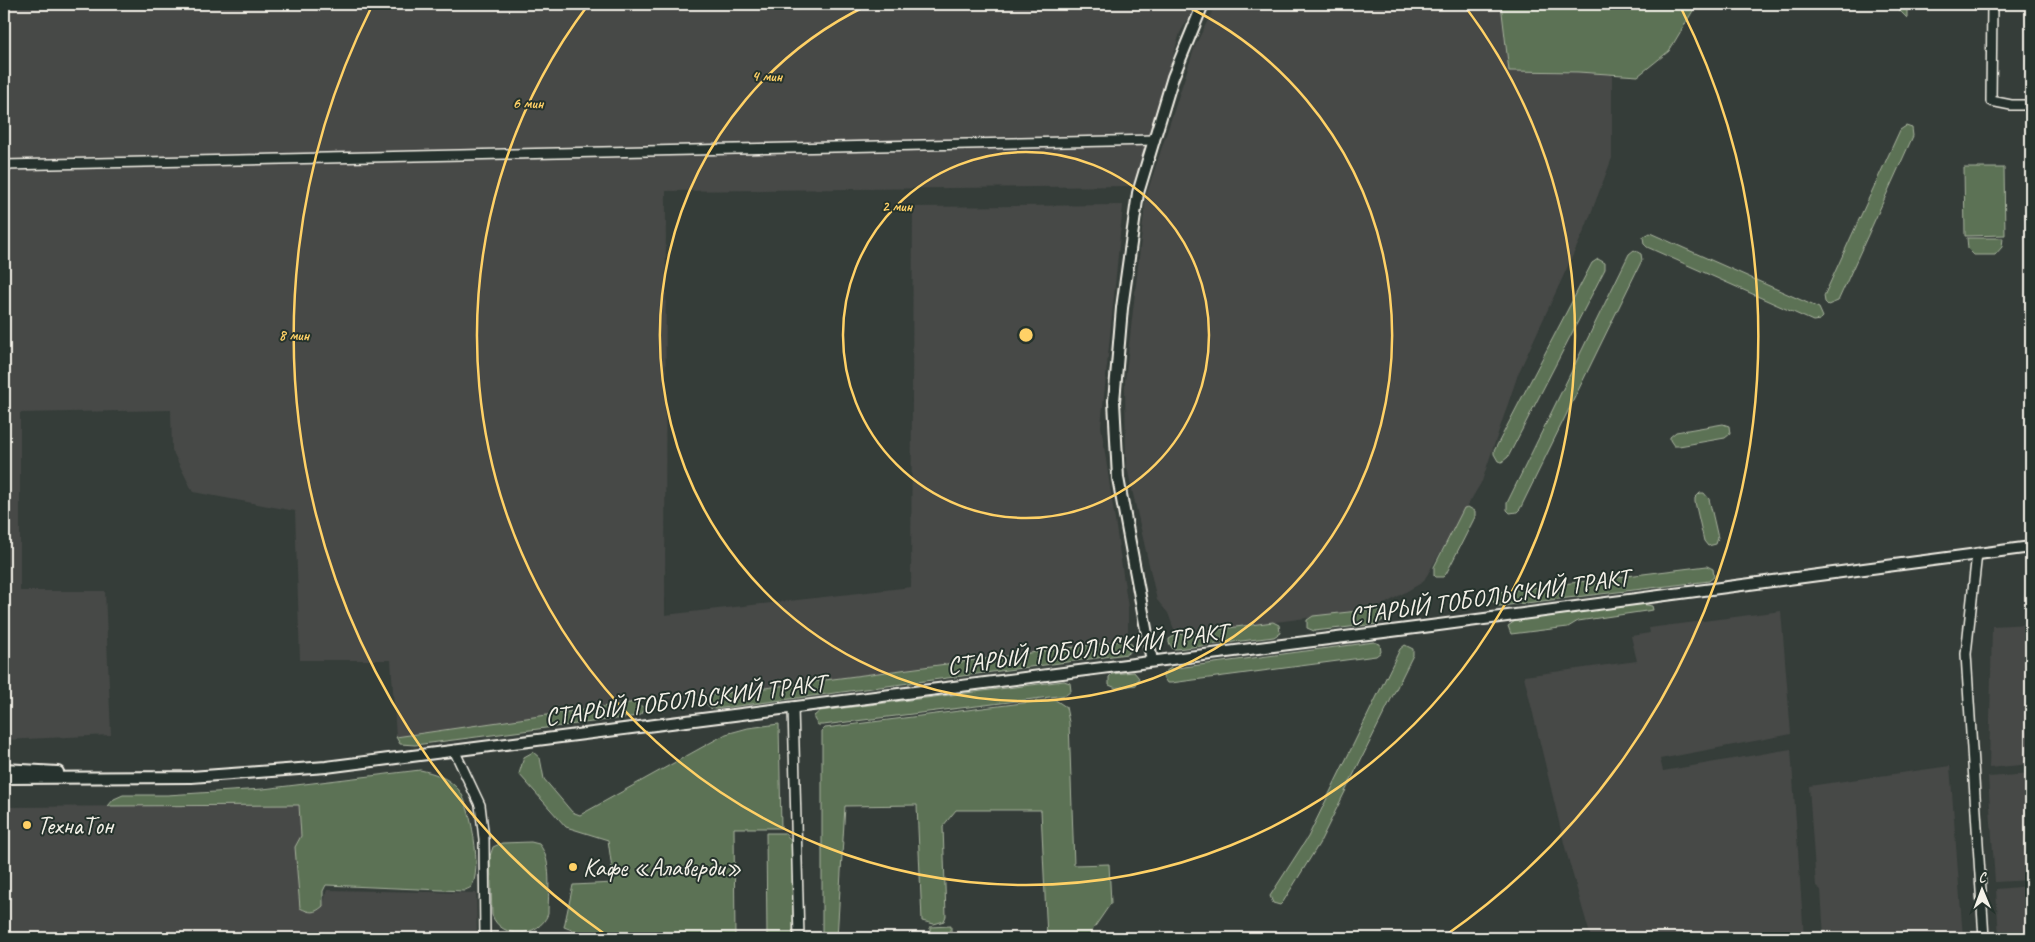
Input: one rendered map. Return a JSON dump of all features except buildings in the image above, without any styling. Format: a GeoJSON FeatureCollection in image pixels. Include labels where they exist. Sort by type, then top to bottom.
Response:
{"type":"FeatureCollection","features":[{"type":"Feature","properties":{"kind":"street"},"geometry":{"type":"LineString","coordinates":[[1152,661],[1118,478],[1114,401],[1122,308],[1138,193],[1174,77],[1203,4]]}},
{"type":"Feature","properties":{"kind":"street"},"geometry":{"type":"LineString","coordinates":[[1992,4],[1991,101],[2011,105],[2031,105]]}},
{"type":"Feature","properties":{"kind":"street"},"geometry":{"type":"LineString","coordinates":[[4,165],[1154,140]]}},
{"type":"Feature","properties":{"kind":"street","name":"СТАРЫЙ ТОБОЛЬСКИЙ ТРАКТ"},"geometry":{"type":"LineString","coordinates":[[147,777],[269,772],[454,750],[1440,625],[2031,547]]}},
{"type":"Feature","properties":{"kind":"street"},"geometry":{"type":"LineString","coordinates":[[1977,553],[1966,654],[1984,938]]}},
{"type":"Feature","properties":{"kind":"street"},"geometry":{"type":"LineString","coordinates":[[793,707],[799,938]]}},
{"type":"Feature","properties":{"kind":"street"},"geometry":{"type":"LineString","coordinates":[[454,750],[480,805],[484,839],[485,938]]}},
{"type":"Feature","properties":{"kind":"street"},"geometry":{"type":"LineString","coordinates":[[4,767],[147,777]]}},
{"type":"Feature","properties":{"kind":"street"},"geometry":{"type":"LineString","coordinates":[[4,778],[147,777]]}},
{"type":"Feature","properties":{"kind":"shaded area"},"geometry":{"type":"Polygon","coordinates":[[[4,4],[1196,4],[1180,33],[1134,186],[666,191],[665,615],[911,587],[913,207],[1123,205],[1101,426],[1128,608],[1128,640],[712,695],[636,702],[396,737],[391,660],[300,660],[295,511],[193,492],[172,450],[171,410],[20,413],[20,591],[105,591],[111,735],[4,740],[4,4]]]}},
{"type":"Feature","properties":{"kind":"shaded area"},"geometry":{"type":"Polygon","coordinates":[[[1216,4],[1501,4],[1509,71],[1612,73],[1612,158],[1585,229],[1518,374],[1482,481],[1423,582],[1376,609],[1176,635],[1168,613],[1157,600],[1126,463],[1125,381],[1146,196],[1195,46],[1216,4]]]}},
{"type":"Feature","properties":{"kind":"shaded area"},"geometry":{"type":"Polygon","coordinates":[[[1781,611],[1791,734],[1660,759],[1663,771],[1791,749],[1804,938],[1591,938],[1566,851],[1524,676],[1637,661],[1631,636],[1650,633],[1649,628],[1781,611]]]}},
{"type":"Feature","properties":{"kind":"shaded area"},"geometry":{"type":"Polygon","coordinates":[[[2031,624],[2031,764],[1989,768],[1992,626],[2031,624]]]}},
{"type":"Feature","properties":{"kind":"shaded area"},"geometry":{"type":"Polygon","coordinates":[[[1950,766],[1963,938],[1824,938],[1821,890],[1816,886],[1809,786],[1950,766]]]}},
{"type":"Feature","properties":{"kind":"shaded area"},"geometry":{"type":"Polygon","coordinates":[[[2031,774],[2031,880],[1995,882],[1988,777],[2031,774]]]}},
{"type":"Feature","properties":{"kind":"shaded area"},"geometry":{"type":"Polygon","coordinates":[[[299,805],[301,837],[295,847],[300,908],[317,911],[323,906],[327,890],[476,893],[477,938],[4,938],[4,807],[299,805]]]}},
{"type":"Feature","properties":{"kind":"shaded area"},"geometry":{"type":"Polygon","coordinates":[[[2031,886],[2031,938],[1999,938],[1996,889],[2031,886]]]}},
{"type":"Feature","properties":{"kind":"green space"},"geometry":{"type":"Polygon","coordinates":[[[1501,4],[1697,4],[1669,51],[1638,76],[1578,72],[1509,71],[1501,4]]]}},
{"type":"Feature","properties":{"kind":"green space"},"geometry":{"type":"Polygon","coordinates":[[[1893,4],[1907,4],[1907,18],[1893,4]]]}},
{"type":"Feature","properties":{"kind":"green space"},"geometry":{"type":"Polygon","coordinates":[[[1906,126],[1912,128],[1913,136],[1838,301],[1828,305],[1825,302],[1824,296],[1900,130],[1906,126]]]}},
{"type":"Feature","properties":{"kind":"green space"},"geometry":{"type":"Polygon","coordinates":[[[1964,168],[2004,168],[2005,235],[1965,236],[1964,168]]]}},
{"type":"Feature","properties":{"kind":"green space"},"geometry":{"type":"Polygon","coordinates":[[[1650,233],[1819,308],[1823,317],[1820,320],[1813,321],[1647,247],[1644,244],[1643,237],[1650,233]]]}},
{"type":"Feature","properties":{"kind":"green space"},"geometry":{"type":"Polygon","coordinates":[[[1967,238],[2003,238],[2002,247],[1995,255],[1974,255],[1968,249],[1967,238]]]}},
{"type":"Feature","properties":{"kind":"green space"},"geometry":{"type":"Polygon","coordinates":[[[1634,250],[1641,254],[1642,260],[1520,509],[1517,512],[1510,513],[1507,510],[1507,503],[1629,254],[1634,250]]]}},
{"type":"Feature","properties":{"kind":"green space"},"geometry":{"type":"Polygon","coordinates":[[[1598,259],[1605,263],[1605,269],[1508,457],[1502,462],[1498,461],[1494,451],[1592,263],[1598,259]]]}},
{"type":"Feature","properties":{"kind":"green space"},"geometry":{"type":"Polygon","coordinates":[[[1723,424],[1729,426],[1730,434],[1725,438],[1679,446],[1674,446],[1670,440],[1670,437],[1676,432],[1723,424]]]}},
{"type":"Feature","properties":{"kind":"green space"},"geometry":{"type":"Polygon","coordinates":[[[1700,493],[1704,493],[1709,499],[1718,538],[1716,544],[1708,546],[1704,541],[1695,502],[1695,498],[1700,493]]]}},
{"type":"Feature","properties":{"kind":"green space"},"geometry":{"type":"Polygon","coordinates":[[[1468,507],[1475,511],[1475,517],[1446,574],[1443,577],[1436,577],[1434,575],[1434,567],[1464,508],[1468,507]]]}},
{"type":"Feature","properties":{"kind":"green space"},"geometry":{"type":"Polygon","coordinates":[[[1707,566],[1713,569],[1714,577],[1709,581],[1501,606],[1497,606],[1492,600],[1493,596],[1499,592],[1707,566]]]}},
{"type":"Feature","properties":{"kind":"green space"},"geometry":{"type":"Polygon","coordinates":[[[1641,604],[1652,606],[1653,610],[1578,621],[1568,627],[1511,634],[1508,626],[1515,621],[1641,604]]]}},
{"type":"Feature","properties":{"kind":"green space"},"geometry":{"type":"Polygon","coordinates":[[[1376,609],[1382,612],[1383,620],[1377,624],[1314,631],[1307,628],[1307,620],[1313,616],[1376,609]]]}},
{"type":"Feature","properties":{"kind":"green space"},"geometry":{"type":"Polygon","coordinates":[[[1273,622],[1279,625],[1280,633],[1274,637],[1177,649],[1173,649],[1169,643],[1169,639],[1176,635],[1273,622]]]}},
{"type":"Feature","properties":{"kind":"green space"},"geometry":{"type":"Polygon","coordinates":[[[1128,640],[1133,646],[1132,650],[1127,654],[715,709],[710,708],[706,703],[706,699],[712,695],[1128,640]]]}},
{"type":"Feature","properties":{"kind":"green space"},"geometry":{"type":"Polygon","coordinates":[[[1374,642],[1380,644],[1381,652],[1376,656],[1171,683],[1167,683],[1163,677],[1163,674],[1169,669],[1374,642]]]}},
{"type":"Feature","properties":{"kind":"green space"},"geometry":{"type":"Polygon","coordinates":[[[1405,645],[1413,649],[1413,655],[1319,844],[1283,902],[1280,905],[1273,903],[1270,896],[1308,837],[1400,649],[1405,645]]]}},
{"type":"Feature","properties":{"kind":"green space"},"geometry":{"type":"Polygon","coordinates":[[[1134,672],[1139,678],[1136,685],[1116,688],[1109,685],[1109,677],[1112,674],[1134,672]]]}},
{"type":"Feature","properties":{"kind":"green space"},"geometry":{"type":"Polygon","coordinates":[[[1064,681],[1070,683],[1071,691],[1066,695],[823,725],[818,725],[814,719],[814,716],[820,711],[1064,681]]]}},
{"type":"Feature","properties":{"kind":"green space"},"geometry":{"type":"Polygon","coordinates":[[[1054,699],[1066,707],[1069,722],[1074,865],[1109,864],[1111,903],[1087,938],[1047,938],[1041,810],[956,810],[943,826],[946,916],[944,921],[934,924],[922,921],[917,805],[845,806],[837,938],[822,938],[822,731],[825,728],[1054,699]]]}},
{"type":"Feature","properties":{"kind":"green space"},"geometry":{"type":"Polygon","coordinates":[[[636,702],[644,708],[643,712],[638,716],[415,745],[400,744],[396,737],[636,702]]]}},
{"type":"Feature","properties":{"kind":"green space"},"geometry":{"type":"Polygon","coordinates":[[[779,724],[781,828],[734,828],[735,938],[593,938],[564,927],[573,885],[614,883],[608,840],[566,827],[519,774],[524,757],[533,752],[540,758],[544,779],[572,812],[580,815],[726,734],[748,728],[779,724]]]}},
{"type":"Feature","properties":{"kind":"green space"},"geometry":{"type":"Polygon","coordinates":[[[420,770],[446,779],[463,796],[471,822],[476,853],[474,879],[471,887],[464,891],[326,885],[323,891],[323,906],[309,912],[300,908],[295,847],[301,836],[299,805],[108,806],[114,799],[123,795],[167,795],[263,789],[420,770]]]}},
{"type":"Feature","properties":{"kind":"green space"},"geometry":{"type":"Polygon","coordinates":[[[766,833],[785,833],[792,842],[793,938],[767,938],[766,833]]]}},
{"type":"Feature","properties":{"kind":"green space"},"geometry":{"type":"Polygon","coordinates":[[[531,842],[539,844],[546,859],[549,877],[548,914],[537,928],[520,933],[511,932],[503,929],[492,915],[490,856],[493,847],[502,843],[531,842]]]}},
{"type":"Feature","properties":{"kind":"green space"},"geometry":{"type":"Polygon","coordinates":[[[951,926],[951,938],[930,938],[930,927],[951,926]]]}},
{"type":"Feature","properties":{"kind":"place","name":"ТехнаТон"},"geometry":{"type":"Point","coordinates":[27,825]}},
{"type":"Feature","properties":{"kind":"place","name":"Кафе «Алаверди»"},"geometry":{"type":"Point","coordinates":[573,867]}}]}
